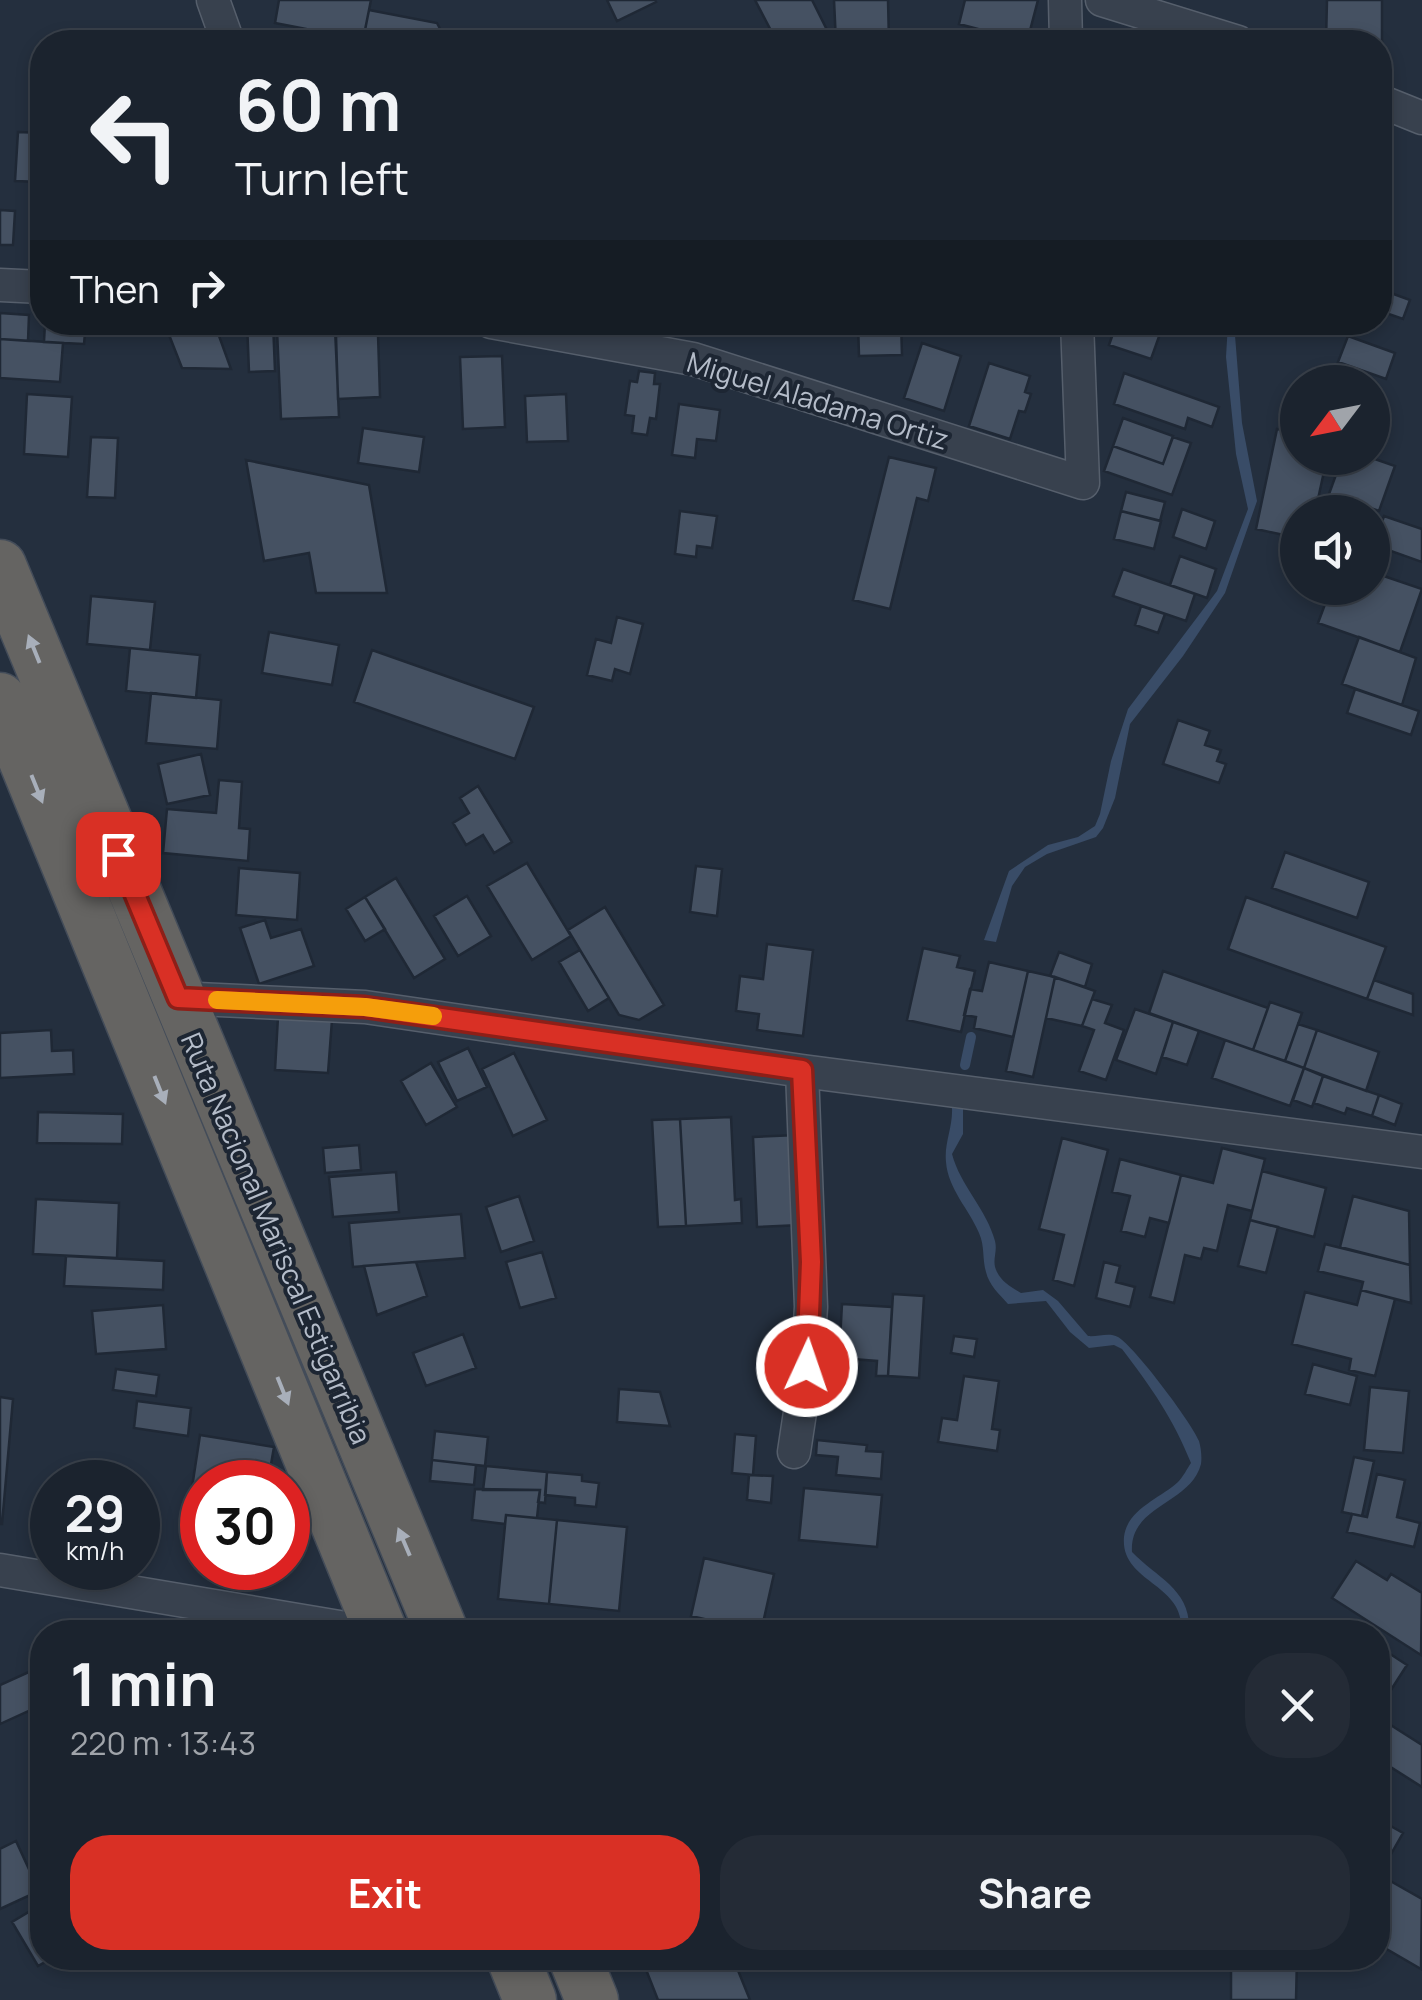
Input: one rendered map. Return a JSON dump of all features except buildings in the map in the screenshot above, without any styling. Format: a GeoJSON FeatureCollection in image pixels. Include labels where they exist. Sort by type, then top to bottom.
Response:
{"type":"FeatureCollection","features":[{"type":"Feature","properties":{"kind":"highway","name":"Ruta Nacional Mariscal Estigarribia"},"geometry":{"type":"LineString","coordinates":[[0,566],[437,1620]]}},
{"type":"Feature","properties":{"kind":"highway","name":"Ruta Nacional Mariscal Estigarribia"},"geometry":{"type":"LineString","coordinates":[[0,699],[376,1620]]}},
{"type":"Feature","properties":{"kind":"highway"},"geometry":{"type":"LineString","coordinates":[[518,1970],[530,2000]]}},
{"type":"Feature","properties":{"kind":"highway"},"geometry":{"type":"LineString","coordinates":[[580,1970],[592,2000]]}},
{"type":"Feature","properties":{"kind":"street"},"geometry":{"type":"LineString","coordinates":[[212,0],[223,30]]}},
{"type":"Feature","properties":{"kind":"street"},"geometry":{"type":"LineString","coordinates":[[1065,0],[1066,30]]}},
{"type":"Feature","properties":{"kind":"street"},"geometry":{"type":"LineString","coordinates":[[1102,0],[1199,30]]}},
{"type":"Feature","properties":{"kind":"street"},"geometry":{"type":"LineString","coordinates":[[1392,105],[1422,118]]}},
{"type":"Feature","properties":{"kind":"street"},"geometry":{"type":"LineString","coordinates":[[0,285],[30,286]]}},
{"type":"Feature","properties":{"kind":"street","name":"Miguel Aladama Ortiz"},"geometry":{"type":"LineString","coordinates":[[561,335],[693,359],[1083,483],[1077,335]]}},
{"type":"Feature","properties":{"kind":"street"},"geometry":{"type":"LineString","coordinates":[[178,998],[365,1007],[802,1070],[1422,1152]]}},
{"type":"Feature","properties":{"kind":"street"},"geometry":{"type":"LineString","coordinates":[[794,1452],[807,1366],[810,1307],[802,1070]]}},
{"type":"Feature","properties":{"kind":"street"},"geometry":{"type":"LineString","coordinates":[[0,1570],[297,1620]]}},
{"type":"Feature","properties":{"kind":"water"},"geometry":{"type":"Polygon","coordinates":[[[1227,335],[1235,335],[1242,423],[1257,501],[1225,593],[1130,724],[1115,798],[1103,828],[1096,837],[1047,854],[1025,867],[1012,886],[996,942],[984,940],[1009,871],[1048,845],[1078,837],[1095,826],[1128,709],[1217,591],[1248,509],[1236,454],[1227,335]]]}},
{"type":"Feature","properties":{"kind":"water"},"geometry":{"type":"Polygon","coordinates":[[[952,1108],[963,1109],[963,1134],[952,1154],[991,1230],[999,1276],[1021,1293],[1043,1290],[1058,1301],[1088,1336],[1115,1336],[1126,1343],[1186,1418],[1199,1441],[1201,1464],[1195,1477],[1140,1524],[1132,1552],[1179,1595],[1188,1620],[1180,1620],[1174,1603],[1132,1564],[1124,1537],[1131,1519],[1178,1482],[1191,1463],[1177,1432],[1122,1349],[1114,1345],[1089,1348],[1070,1332],[1046,1301],[1008,1304],[992,1285],[979,1233],[948,1172],[946,1155],[952,1108]]]}},
{"type":"Feature","properties":{"kind":"waterway"},"geometry":{"type":"LineString","coordinates":[[965,1065],[971,1037]]}},
{"type":"Feature","properties":{"kind":"slow traffic"},"geometry":{"type":"LineString","coordinates":[[217,1000],[365,1007],[433,1016]]}},
{"type":"Feature","properties":{"kind":"route"},"geometry":{"type":"LineString","coordinates":[[118,854],[178,998],[365,1007],[802,1070],[811,1262],[807,1366]]}}]}
